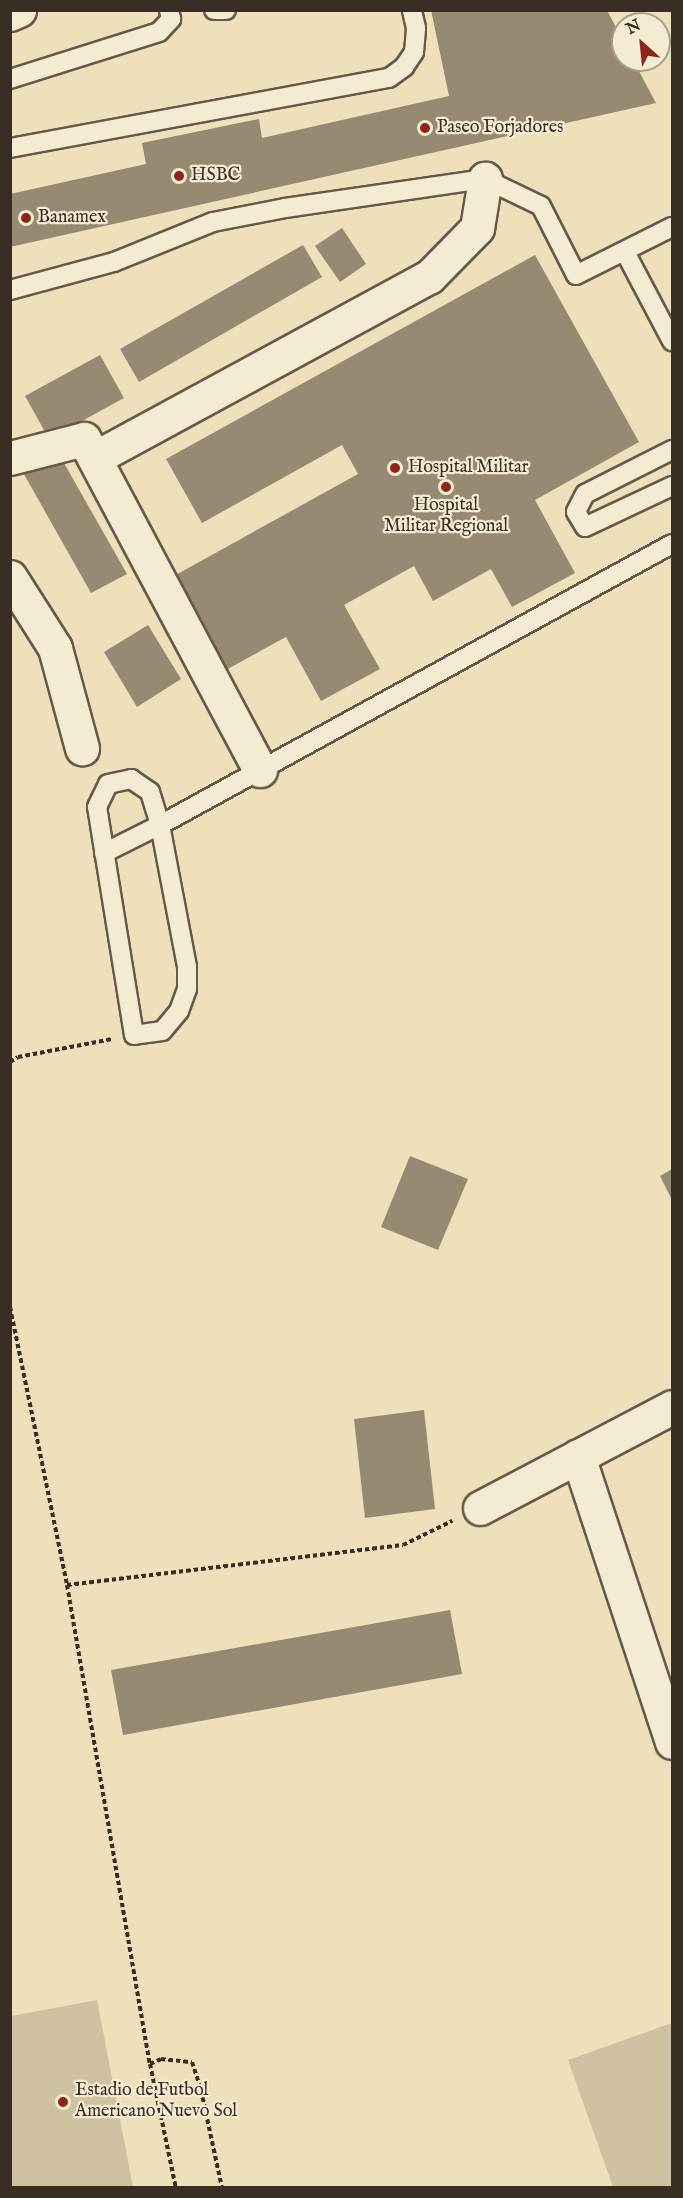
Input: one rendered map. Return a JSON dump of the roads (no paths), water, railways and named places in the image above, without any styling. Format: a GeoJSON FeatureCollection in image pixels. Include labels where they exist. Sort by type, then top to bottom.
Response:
{"type":"FeatureCollection","features":[{"type":"Feature","properties":{"kind":"street"},"geometry":{"type":"LineString","coordinates":[[10,14],[19,10]]}},
{"type":"Feature","properties":{"kind":"street"},"geometry":{"type":"LineString","coordinates":[[95,458],[429,277],[477,228],[485,179]]}},
{"type":"Feature","properties":{"kind":"street"},"geometry":{"type":"LineString","coordinates":[[10,458],[84,439],[260,770]]}},
{"type":"Feature","properties":{"kind":"street"},"geometry":{"type":"LineString","coordinates":[[10,577],[55,648],[82,748]]}},
{"type":"Feature","properties":{"kind":"street"},"geometry":{"type":"LineString","coordinates":[[480,1508],[672,1407]]}},
{"type":"Feature","properties":{"kind":"street"},"geometry":{"type":"LineString","coordinates":[[578,1456],[666,1697],[672,1742]]}},
{"type":"Feature","properties":{"kind":"lane"},"geometry":{"type":"LineString","coordinates":[[10,79],[159,32],[171,19],[169,10]]}},
{"type":"Feature","properties":{"kind":"lane"},"geometry":{"type":"LineString","coordinates":[[214,10],[226,10]]}},
{"type":"Feature","properties":{"kind":"lane"},"geometry":{"type":"LineString","coordinates":[[10,148],[389,78],[404,68],[414,52],[416,28],[412,10]]}},
{"type":"Feature","properties":{"kind":"lane"},"geometry":{"type":"LineString","coordinates":[[10,290],[114,262],[213,222],[285,208],[485,179],[541,206],[576,275],[672,227]]}},
{"type":"Feature","properties":{"kind":"lane"},"geometry":{"type":"LineString","coordinates":[[625,252],[672,341]]}},
{"type":"Feature","properties":{"kind":"lane"},"geometry":{"type":"LineString","coordinates":[[672,450],[585,494],[576,512],[585,526],[672,486]]}},
{"type":"Feature","properties":{"kind":"lane"},"geometry":{"type":"LineString","coordinates":[[104,853],[160,825],[672,544]]}},
{"type":"Feature","properties":{"kind":"lane"},"geometry":{"type":"LineString","coordinates":[[131,779],[150,792],[160,825],[187,967],[187,990],[179,1011],[162,1031],[134,1035],[104,853],[97,807],[108,784],[131,779]]}},
{"type":"Feature","properties":{"kind":"place","name":"Paseo Forjadores"},"geometry":{"type":"Point","coordinates":[425,128]}},
{"type":"Feature","properties":{"kind":"place","name":"HSBC"},"geometry":{"type":"Point","coordinates":[179,176]}},
{"type":"Feature","properties":{"kind":"place","name":"Banamex"},"geometry":{"type":"Point","coordinates":[26,218]}},
{"type":"Feature","properties":{"kind":"place","name":"Hospital Militar"},"geometry":{"type":"Point","coordinates":[395,468]}},
{"type":"Feature","properties":{"kind":"place","name":"Hospital Militar Regional"},"geometry":{"type":"Point","coordinates":[446,487]}},
{"type":"Feature","properties":{"kind":"place","name":"Estadio de Futbol Americano Nuevo Sol"},"geometry":{"type":"Point","coordinates":[63,2102]}}]}
